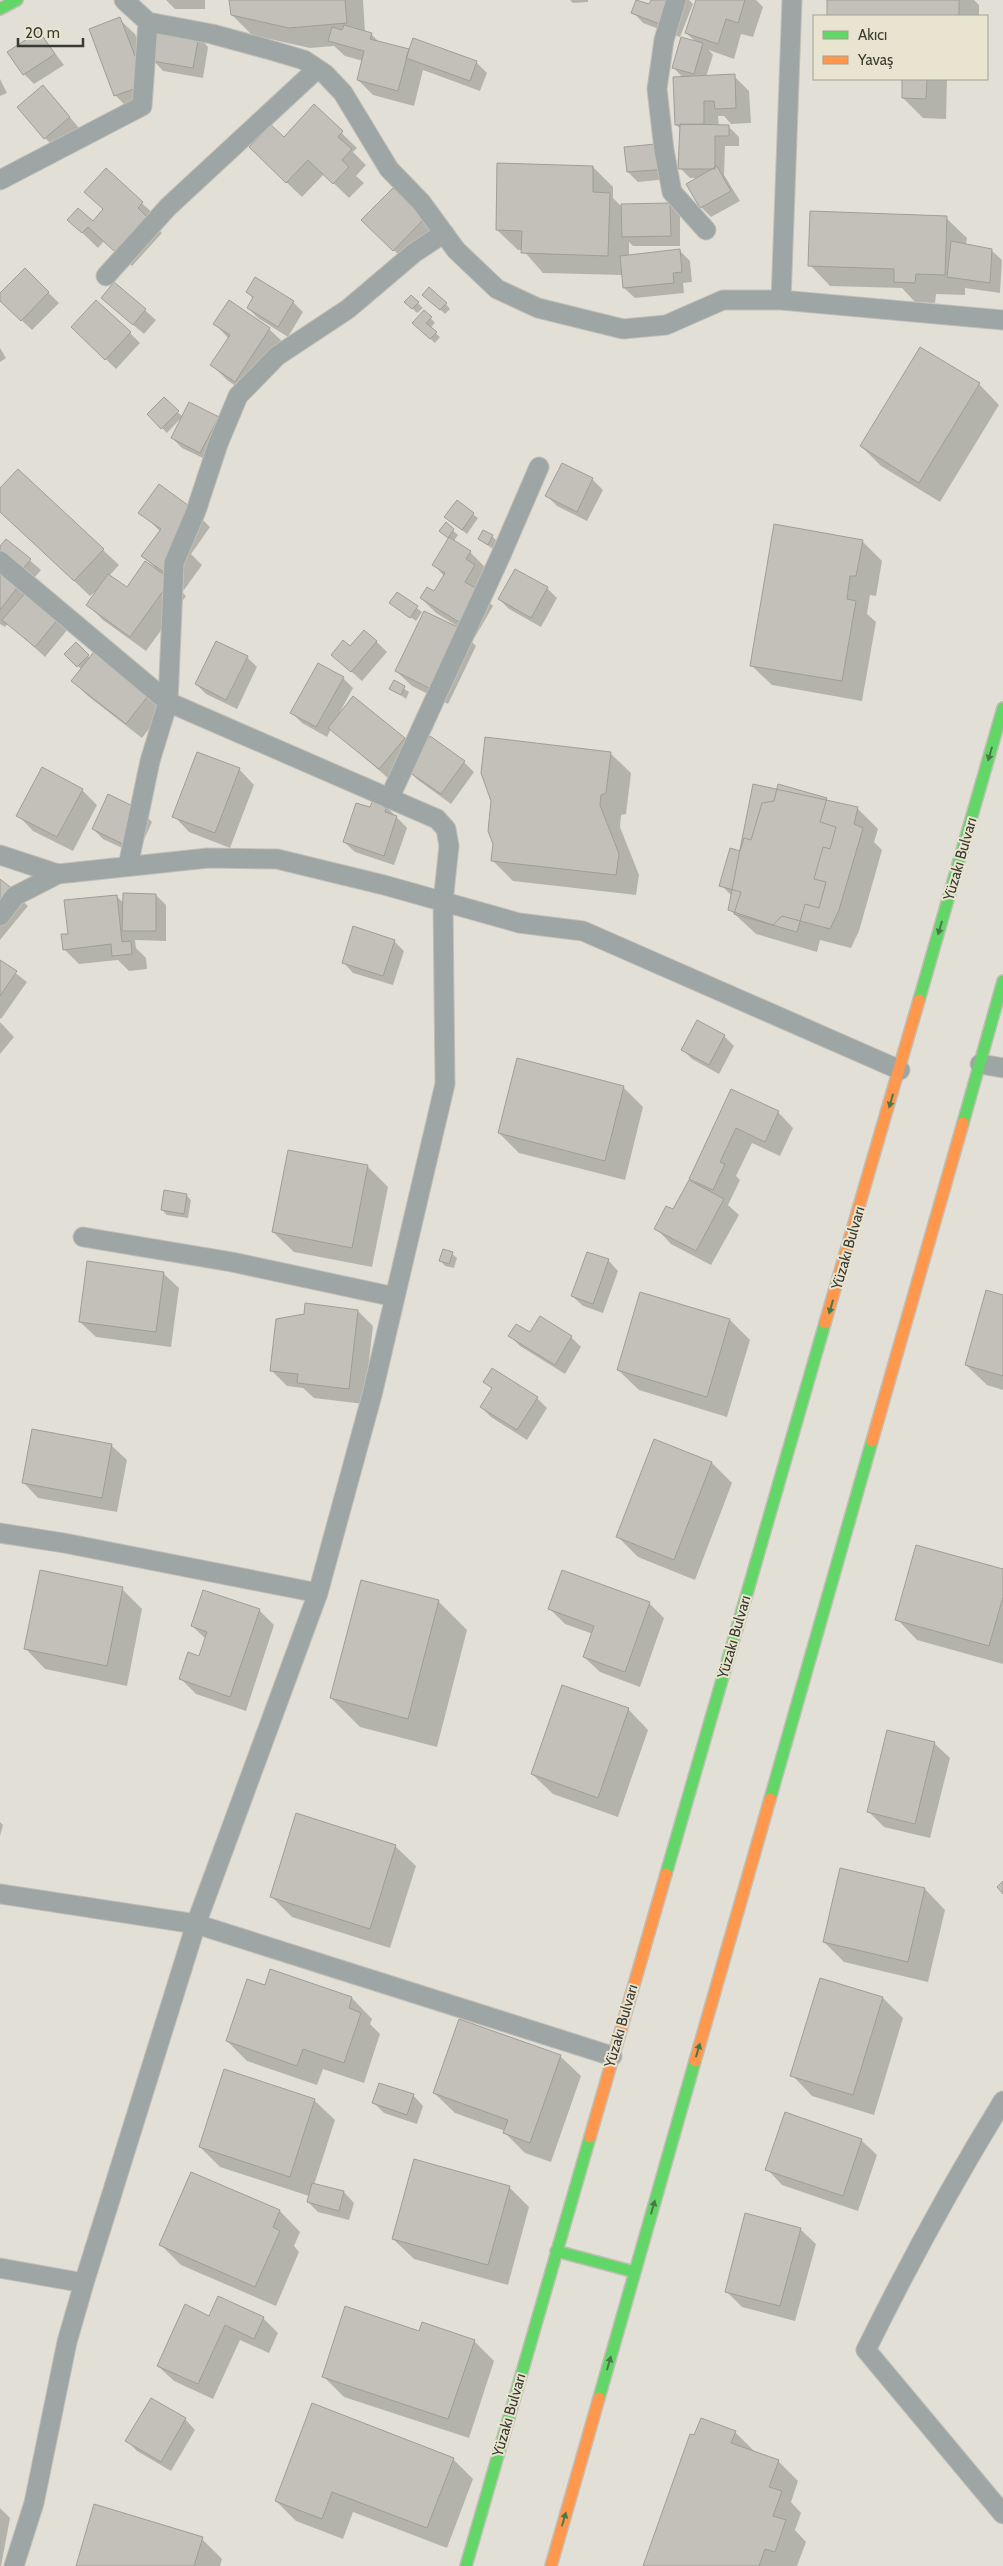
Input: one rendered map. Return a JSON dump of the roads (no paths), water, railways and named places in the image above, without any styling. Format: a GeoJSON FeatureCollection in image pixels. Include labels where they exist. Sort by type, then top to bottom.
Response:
{"type":"FeatureCollection","features":[{"type":"Feature","properties":{"kind":"main road"},"geometry":{"type":"LineString","coordinates":[[0,9],[17,0]]}},
{"type":"Feature","properties":{"kind":"main road","name":"Yüzakı Bulvarı"},"geometry":{"type":"LineString","coordinates":[[466,2566],[612,2056],[900,1070],[1003,708]]}},
{"type":"Feature","properties":{"kind":"main road"},"geometry":{"type":"LineString","coordinates":[[551,2566],[1003,981]]}},
{"type":"Feature","properties":{"kind":"main road"},"geometry":{"type":"LineString","coordinates":[[556,2251],[635,2272]]}},
{"type":"Feature","properties":{"kind":"street"},"geometry":{"type":"LineString","coordinates":[[124,0],[148,22],[212,34],[267,49],[304,60],[317,69],[343,93],[389,169],[421,202],[456,250],[497,289],[538,308],[623,329],[666,325],[723,300],[781,300],[1003,320]]}},
{"type":"Feature","properties":{"kind":"street"},"geometry":{"type":"LineString","coordinates":[[676,0],[664,40],[657,89],[664,150],[672,192],[706,230]]}},
{"type":"Feature","properties":{"kind":"street"},"geometry":{"type":"LineString","coordinates":[[781,300],[792,0]]}},
{"type":"Feature","properties":{"kind":"street"},"geometry":{"type":"LineString","coordinates":[[0,180],[142,106],[148,22]]}},
{"type":"Feature","properties":{"kind":"street"},"geometry":{"type":"LineString","coordinates":[[106,276],[168,207],[317,69]]}},
{"type":"Feature","properties":{"kind":"street"},"geometry":{"type":"LineString","coordinates":[[128,866],[150,761],[168,702],[174,563],[196,511],[218,444],[238,396],[276,356],[348,309],[414,253],[444,233]]}},
{"type":"Feature","properties":{"kind":"street"},"geometry":{"type":"LineString","coordinates":[[389,799],[501,555],[538,467]]}},
{"type":"Feature","properties":{"kind":"street"},"geometry":{"type":"LineString","coordinates":[[0,561],[168,702],[389,799],[437,818],[446,829],[449,846],[443,902],[445,1084],[372,1396],[318,1593],[196,1924],[84,2283],[67,2342],[34,2503],[14,2566]]}},
{"type":"Feature","properties":{"kind":"street"},"geometry":{"type":"LineString","coordinates":[[0,855],[58,874]]}},
{"type":"Feature","properties":{"kind":"street"},"geometry":{"type":"LineString","coordinates":[[0,916],[15,896],[58,874],[208,858],[277,859],[519,923],[583,931],[900,1070]]}},
{"type":"Feature","properties":{"kind":"street"},"geometry":{"type":"LineString","coordinates":[[980,1064],[1003,1068]]}},
{"type":"Feature","properties":{"kind":"street"},"geometry":{"type":"LineString","coordinates":[[83,1238],[232,1262],[395,1297]]}},
{"type":"Feature","properties":{"kind":"street"},"geometry":{"type":"LineString","coordinates":[[0,1533],[64,1543],[318,1593]]}},
{"type":"Feature","properties":{"kind":"street"},"geometry":{"type":"LineString","coordinates":[[0,1894],[196,1924],[612,2056]]}},
{"type":"Feature","properties":{"kind":"street"},"geometry":{"type":"LineString","coordinates":[[1003,2101],[972,2151],[910,2262],[866,2350],[1003,2514]]}},
{"type":"Feature","properties":{"kind":"street"},"geometry":{"type":"LineString","coordinates":[[0,2268],[84,2283]]}}]}
